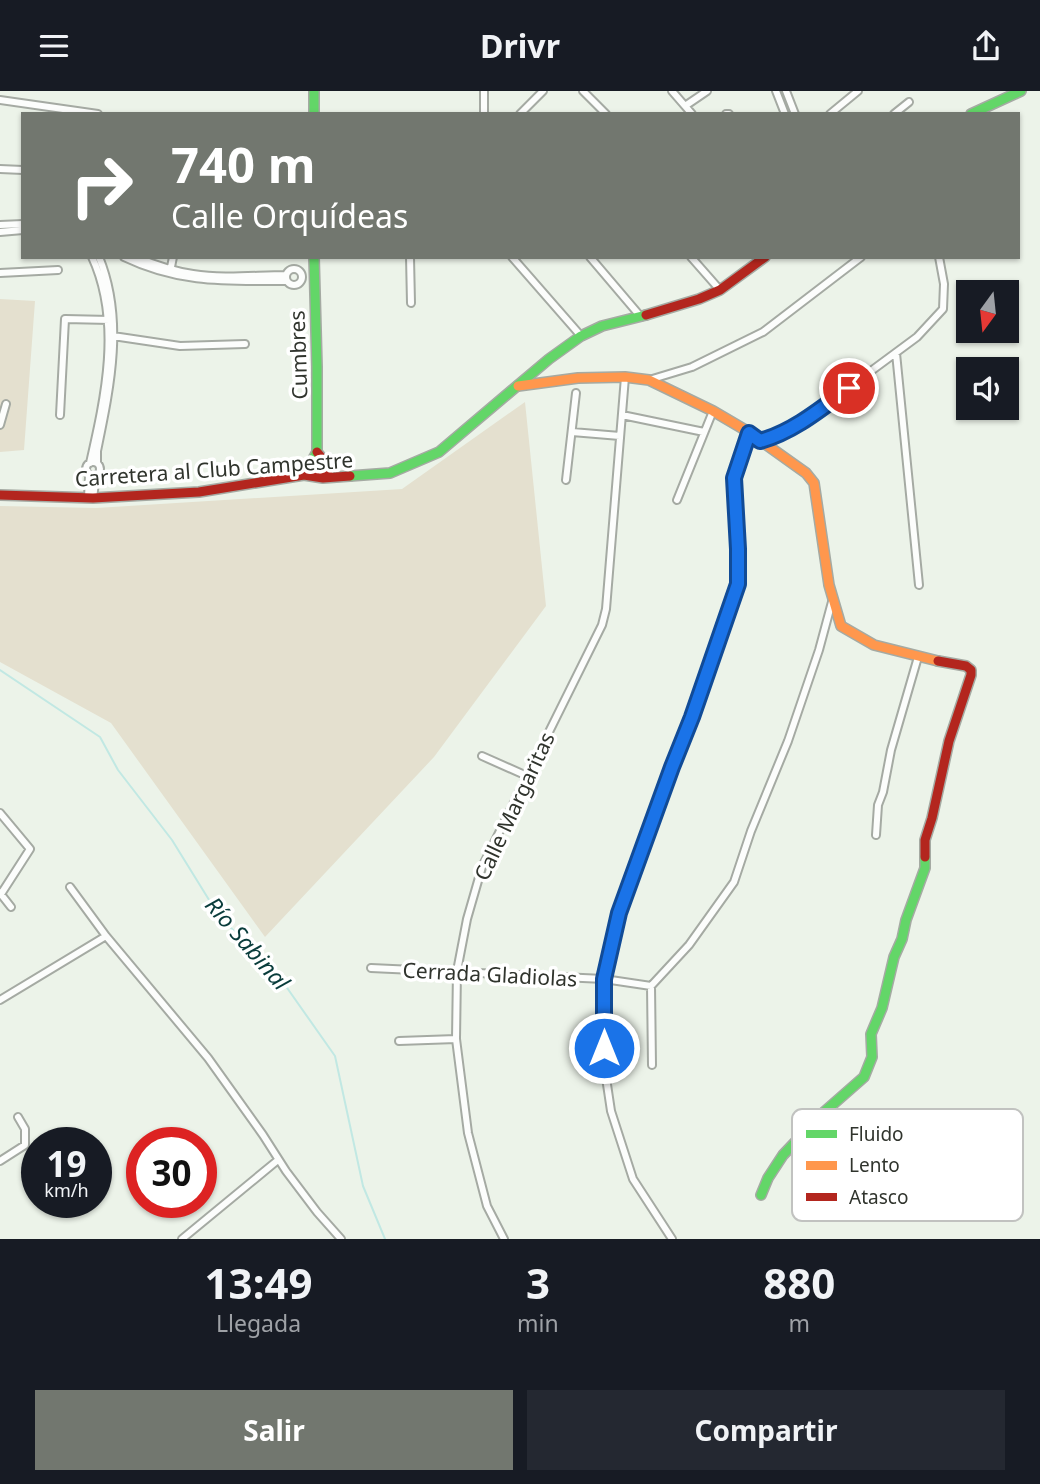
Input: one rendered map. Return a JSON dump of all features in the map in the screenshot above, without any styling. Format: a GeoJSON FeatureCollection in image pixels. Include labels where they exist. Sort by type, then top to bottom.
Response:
{"type":"FeatureCollection","features":[{"type":"Feature","properties":{"kind":"street"},"geometry":{"type":"LineString","coordinates":[[314,91],[314,112]]}},
{"type":"Feature","properties":{"kind":"street"},"geometry":{"type":"LineString","coordinates":[[484,91],[484,112]]}},
{"type":"Feature","properties":{"kind":"street"},"geometry":{"type":"LineString","coordinates":[[522,112],[543,91]]}},
{"type":"Feature","properties":{"kind":"street"},"geometry":{"type":"LineString","coordinates":[[583,91],[604,112]]}},
{"type":"Feature","properties":{"kind":"street"},"geometry":{"type":"LineString","coordinates":[[672,91],[690,112]]}},
{"type":"Feature","properties":{"kind":"street"},"geometry":{"type":"LineString","coordinates":[[685,106],[707,91]]}},
{"type":"Feature","properties":{"kind":"street"},"geometry":{"type":"LineString","coordinates":[[832,112],[858,91]]}},
{"type":"Feature","properties":{"kind":"street"},"geometry":{"type":"LineString","coordinates":[[975,112],[1021,91]]}},
{"type":"Feature","properties":{"kind":"street"},"geometry":{"type":"LineString","coordinates":[[784,112],[778,95],[788,92],[793,112]]}},
{"type":"Feature","properties":{"kind":"street"},"geometry":{"type":"LineString","coordinates":[[0,100],[38,108],[78,112]]}},
{"type":"Feature","properties":{"kind":"street"},"geometry":{"type":"LineString","coordinates":[[896,112],[909,102]]}},
{"type":"Feature","properties":{"kind":"street"},"geometry":{"type":"LineString","coordinates":[[0,169],[21,170]]}},
{"type":"Feature","properties":{"kind":"street"},"geometry":{"type":"LineString","coordinates":[[0,225],[21,224]]}},
{"type":"Feature","properties":{"kind":"street"},"geometry":{"type":"LineString","coordinates":[[0,232],[21,230]]}},
{"type":"Feature","properties":{"kind":"street"},"geometry":{"type":"LineString","coordinates":[[91,498],[92,476],[86,469],[93,463],[97,451],[111,377],[113,336],[93,259]]}},
{"type":"Feature","properties":{"kind":"street"},"geometry":{"type":"LineString","coordinates":[[93,463],[107,377],[110,320],[108,289],[100,259]]}},
{"type":"Feature","properties":{"kind":"street"},"geometry":{"type":"LineString","coordinates":[[129,259],[153,269],[195,279],[219,281],[287,278],[293,285],[301,279],[314,280]]}},
{"type":"Feature","properties":{"kind":"street"},"geometry":{"type":"LineString","coordinates":[[141,259],[170,272]]}},
{"type":"Feature","properties":{"kind":"street"},"geometry":{"type":"LineString","coordinates":[[170,272],[173,259]]}},
{"type":"Feature","properties":{"kind":"street","name":"Cumbres"},"geometry":{"type":"LineString","coordinates":[[304,475],[317,451],[314,259]]}},
{"type":"Feature","properties":{"kind":"street"},"geometry":{"type":"LineString","coordinates":[[410,259],[411,303]]}},
{"type":"Feature","properties":{"kind":"street"},"geometry":{"type":"LineString","coordinates":[[514,259],[581,336]]}},
{"type":"Feature","properties":{"kind":"street"},"geometry":{"type":"LineString","coordinates":[[592,259],[641,317]]}},
{"type":"Feature","properties":{"kind":"street"},"geometry":{"type":"LineString","coordinates":[[693,259],[720,290]]}},
{"type":"Feature","properties":{"kind":"street","name":"Carretera al Club Campestre"},"geometry":{"type":"LineString","coordinates":[[0,495],[91,498],[199,492],[304,475],[323,478],[390,473],[439,452],[549,359],[581,336],[602,326],[699,299],[720,290],[762,259]]}},
{"type":"Feature","properties":{"kind":"street"},"geometry":{"type":"LineString","coordinates":[[649,380],[692,367],[763,332],[858,259]]}},
{"type":"Feature","properties":{"kind":"street"},"geometry":{"type":"LineString","coordinates":[[760,441],[789,429],[817,411],[917,337],[943,309],[944,284],[939,259]]}},
{"type":"Feature","properties":{"kind":"street"},"geometry":{"type":"LineString","coordinates":[[0,273],[58,270]]}},
{"type":"Feature","properties":{"kind":"street"},"geometry":{"type":"LineString","coordinates":[[287,278],[289,271],[294,270],[299,272],[301,279]]}},
{"type":"Feature","properties":{"kind":"street"},"geometry":{"type":"LineString","coordinates":[[60,415],[65,319],[110,320]]}},
{"type":"Feature","properties":{"kind":"street"},"geometry":{"type":"LineString","coordinates":[[113,336],[180,346],[245,344]]}},
{"type":"Feature","properties":{"kind":"street"},"geometry":{"type":"LineString","coordinates":[[896,353],[919,585]]}},
{"type":"Feature","properties":{"kind":"street"},"geometry":{"type":"LineString","coordinates":[[518,386],[578,378],[625,377],[649,380],[713,411],[749,433],[806,473],[814,484],[829,585],[841,626],[874,645],[966,666],[971,670],[949,741],[925,840],[925,869],[894,957],[882,1008],[871,1034],[872,1057],[864,1077],[828,1109]]}},
{"type":"Feature","properties":{"kind":"street","name":"Calle Margaritas"},"geometry":{"type":"LineString","coordinates":[[504,1239],[488,1206],[468,1133],[456,1039],[457,971],[467,919],[482,867],[602,625],[606,609],[625,377]]}},
{"type":"Feature","properties":{"kind":"street"},"geometry":{"type":"LineString","coordinates":[[566,480],[576,393]]}},
{"type":"Feature","properties":{"kind":"street"},"geometry":{"type":"LineString","coordinates":[[0,425],[6,404]]}},
{"type":"Feature","properties":{"kind":"street"},"geometry":{"type":"LineString","coordinates":[[677,500],[713,411]]}},
{"type":"Feature","properties":{"kind":"street"},"geometry":{"type":"LineString","coordinates":[[622,415],[704,432]]}},
{"type":"Feature","properties":{"kind":"street"},"geometry":{"type":"LineString","coordinates":[[572,432],[621,436]]}},
{"type":"Feature","properties":{"kind":"street"},"geometry":{"type":"LineString","coordinates":[[672,1239],[633,1179],[611,1111],[604,1071],[604,979],[619,913],[738,584],[734,478],[749,433]]}},
{"type":"Feature","properties":{"kind":"street","name":"Cumbres"},"geometry":{"type":"LineString","coordinates":[[317,451],[328,467],[323,478]]}},
{"type":"Feature","properties":{"kind":"street"},"geometry":{"type":"LineString","coordinates":[[92,476],[100,470],[93,463]]}},
{"type":"Feature","properties":{"kind":"street"},"geometry":{"type":"LineString","coordinates":[[652,1065],[651,986],[689,945],[734,882],[751,831],[796,718],[819,650],[833,597]]}},
{"type":"Feature","properties":{"kind":"street"},"geometry":{"type":"LineString","coordinates":[[876,835],[878,805],[918,657]]}},
{"type":"Feature","properties":{"kind":"street"},"geometry":{"type":"LineString","coordinates":[[482,756],[527,776]]}},
{"type":"Feature","properties":{"kind":"street"},"geometry":{"type":"LineString","coordinates":[[0,813],[30,849],[1,893],[10,907]]}},
{"type":"Feature","properties":{"kind":"street"},"geometry":{"type":"LineString","coordinates":[[70,887],[106,936],[208,1058],[278,1160],[341,1239]]}},
{"type":"Feature","properties":{"kind":"street"},"geometry":{"type":"LineString","coordinates":[[0,1000],[106,936]]}},
{"type":"Feature","properties":{"kind":"street","name":"Cerrada Gladiolas"},"geometry":{"type":"LineString","coordinates":[[371,968],[604,979],[651,986]]}},
{"type":"Feature","properties":{"kind":"street"},"geometry":{"type":"LineString","coordinates":[[399,1041],[456,1039]]}},
{"type":"Feature","properties":{"kind":"street"},"geometry":{"type":"LineString","coordinates":[[0,1161],[24,1145],[25,1129],[18,1117]]}},
{"type":"Feature","properties":{"kind":"street"},"geometry":{"type":"LineString","coordinates":[[761,1195],[768,1178],[792,1146]]}},
{"type":"Feature","properties":{"kind":"street"},"geometry":{"type":"LineString","coordinates":[[182,1239],[278,1160]]}},
{"type":"Feature","properties":{"kind":"shaded area"},"geometry":{"type":"Polygon","coordinates":[[[0,299],[35,301],[24,450],[0,452],[0,299]]]}},
{"type":"Feature","properties":{"kind":"shaded area"},"geometry":{"type":"Polygon","coordinates":[[[525,402],[546,606],[434,757],[265,937],[111,723],[0,662],[0,506],[96,508],[402,489],[525,402]]]}},
{"type":"Feature","properties":{"kind":"waterway","name":"Río Sabinal"},"geometry":{"type":"LineString","coordinates":[[0,670],[100,737],[118,770],[172,840],[219,916],[278,975],[335,1056],[363,1186],[385,1239]]}},
{"type":"Feature","properties":{"kind":"traffic: fast"},"geometry":{"type":"LineString","coordinates":[[314,91],[314,112]]}},
{"type":"Feature","properties":{"kind":"traffic: fast"},"geometry":{"type":"LineString","coordinates":[[975,112],[1021,91]]}},
{"type":"Feature","properties":{"kind":"traffic: fast"},"geometry":{"type":"LineString","coordinates":[[304,475],[317,452],[314,259]]}},
{"type":"Feature","properties":{"kind":"traffic: fast"},"geometry":{"type":"LineString","coordinates":[[350,476],[390,473],[439,452],[549,359],[581,336],[602,326],[646,315]]}},
{"type":"Feature","properties":{"kind":"traffic: fast"},"geometry":{"type":"LineString","coordinates":[[828,1109],[864,1077],[872,1057],[871,1034],[882,1008],[894,957],[925,868],[925,857]]}},
{"type":"Feature","properties":{"kind":"traffic: fast"},"geometry":{"type":"LineString","coordinates":[[761,1195],[768,1178],[792,1146]]}},
{"type":"Feature","properties":{"kind":"traffic: slow"},"geometry":{"type":"LineString","coordinates":[[518,386],[578,378],[625,377],[649,380],[747,431],[806,473],[814,483],[829,585],[841,626],[874,645],[938,661]]}},
{"type":"Feature","properties":{"kind":"traffic: jam"},"geometry":{"type":"LineString","coordinates":[[646,315],[720,290],[762,259]]}},
{"type":"Feature","properties":{"kind":"traffic: jam"},"geometry":{"type":"LineString","coordinates":[[317,452],[326,463],[328,471],[323,478]]}},
{"type":"Feature","properties":{"kind":"traffic: jam"},"geometry":{"type":"LineString","coordinates":[[0,495],[93,498],[199,492],[304,475],[323,478],[350,476]]}},
{"type":"Feature","properties":{"kind":"traffic: jam"},"geometry":{"type":"LineString","coordinates":[[925,857],[925,840],[949,741],[971,675],[971,670],[966,666],[938,661]]}},
{"type":"Feature","properties":{"kind":"route"},"geometry":{"type":"LineString","coordinates":[[604,1048],[604,979],[619,913],[738,584],[734,478],[749,433],[760,441],[767,439],[789,429],[849,388]]}}]}
